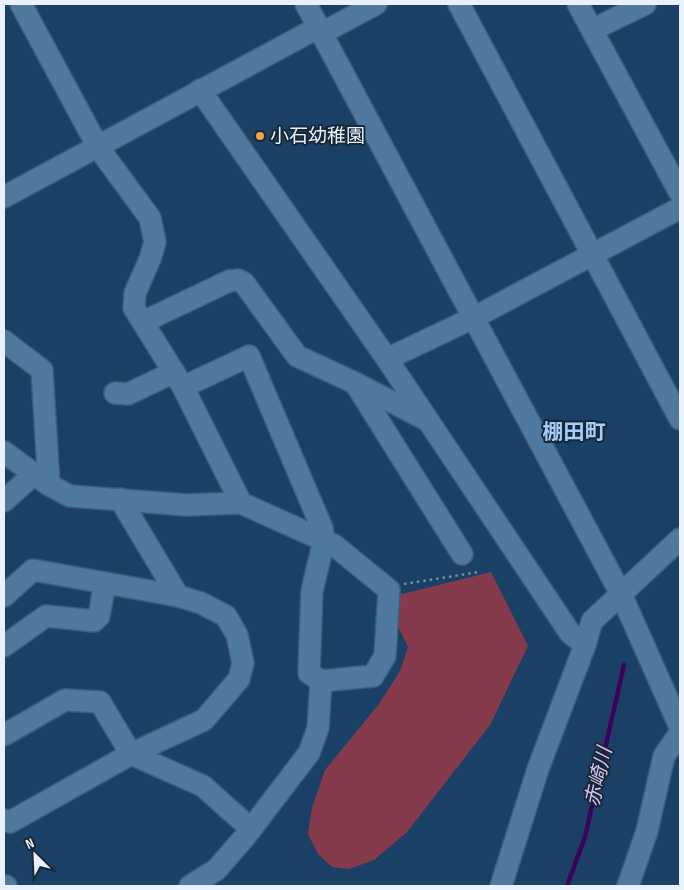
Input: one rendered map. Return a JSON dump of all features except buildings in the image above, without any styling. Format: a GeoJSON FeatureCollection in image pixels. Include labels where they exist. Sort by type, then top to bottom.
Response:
{"type":"FeatureCollection","features":[{"type":"Feature","properties":{"kind":"street"},"geometry":{"type":"LineString","coordinates":[[21,4],[98,147],[150,218],[155,242],[150,259],[134,293],[134,308],[178,379],[241,502]]}},
{"type":"Feature","properties":{"kind":"street"},"geometry":{"type":"LineString","coordinates":[[306,4],[475,317],[621,594],[680,727]]}},
{"type":"Feature","properties":{"kind":"street"},"geometry":{"type":"LineString","coordinates":[[4,197],[200,90],[376,4]]}},
{"type":"Feature","properties":{"kind":"street"},"geometry":{"type":"LineString","coordinates":[[459,4],[680,419]]}},
{"type":"Feature","properties":{"kind":"street"},"geometry":{"type":"LineString","coordinates":[[578,4],[680,193]]}},
{"type":"Feature","properties":{"kind":"street"},"geometry":{"type":"LineString","coordinates":[[592,30],[645,4]]}},
{"type":"Feature","properties":{"kind":"street"},"geometry":{"type":"LineString","coordinates":[[200,90],[387,359],[570,633],[585,645]]}},
{"type":"Feature","properties":{"kind":"street"},"geometry":{"type":"LineString","coordinates":[[387,359],[475,317],[680,208]]}},
{"type":"Feature","properties":{"kind":"street"},"geometry":{"type":"LineString","coordinates":[[143,322],[229,281],[238,280],[244,283],[297,356],[428,420]]}},
{"type":"Feature","properties":{"kind":"street"},"geometry":{"type":"LineString","coordinates":[[4,341],[42,370],[42,480]]}},
{"type":"Feature","properties":{"kind":"street"},"geometry":{"type":"LineString","coordinates":[[4,452],[42,480],[70,496],[187,505],[241,502],[324,540],[334,545],[393,588],[385,656],[373,676],[321,681],[309,673],[312,591],[324,540],[322,528],[249,356],[128,394],[115,393]]}},
{"type":"Feature","properties":{"kind":"street"},"geometry":{"type":"LineString","coordinates":[[355,383],[462,554]]}},
{"type":"Feature","properties":{"kind":"street"},"geometry":{"type":"LineString","coordinates":[[4,501],[42,480]]}},
{"type":"Feature","properties":{"kind":"street"},"geometry":{"type":"LineString","coordinates":[[120,499],[178,596]]}},
{"type":"Feature","properties":{"kind":"street"},"geometry":{"type":"LineString","coordinates":[[503,886],[538,768],[585,645],[592,621],[680,539]]}},
{"type":"Feature","properties":{"kind":"street"},"geometry":{"type":"LineString","coordinates":[[4,596],[33,570],[178,596],[201,603],[226,616],[236,635],[243,663],[238,679],[204,720],[131,754],[10,822],[4,820]]}},
{"type":"Feature","properties":{"kind":"street"},"geometry":{"type":"LineString","coordinates":[[4,646],[46,616],[94,621],[99,616],[105,583]]}},
{"type":"Feature","properties":{"kind":"street"},"geometry":{"type":"LineString","coordinates":[[190,886],[216,870],[251,829],[309,753],[318,728],[321,681]]}},
{"type":"Feature","properties":{"kind":"street"},"geometry":{"type":"LineString","coordinates":[[4,735],[66,700],[100,702],[131,754],[203,786],[251,829]]}},
{"type":"Feature","properties":{"kind":"street"},"geometry":{"type":"LineString","coordinates":[[628,886],[647,831],[664,756],[680,733]]}},
{"type":"Feature","properties":{"kind":"path"},"geometry":{"type":"LineString","coordinates":[[393,588],[479,572]]}},
{"type":"Feature","properties":{"kind":"shaded area"},"geometry":{"type":"Polygon","coordinates":[[[491,572],[528,646],[490,725],[407,832],[374,860],[349,869],[332,867],[318,854],[308,834],[312,808],[325,770],[379,704],[400,671],[408,647],[393,616],[390,597],[491,572]]]}},
{"type":"Feature","properties":{"kind":"waterway","name":"赤崎川"},"geometry":{"type":"LineString","coordinates":[[567,886],[585,837],[624,665]]}},
{"type":"Feature","properties":{"kind":"place","name":"小石幼稚園"},"geometry":{"type":"Point","coordinates":[260,136]}},
{"type":"Feature","properties":{"kind":"district","name":"棚田町"},"geometry":{"type":"Point","coordinates":[574,432]}}]}
